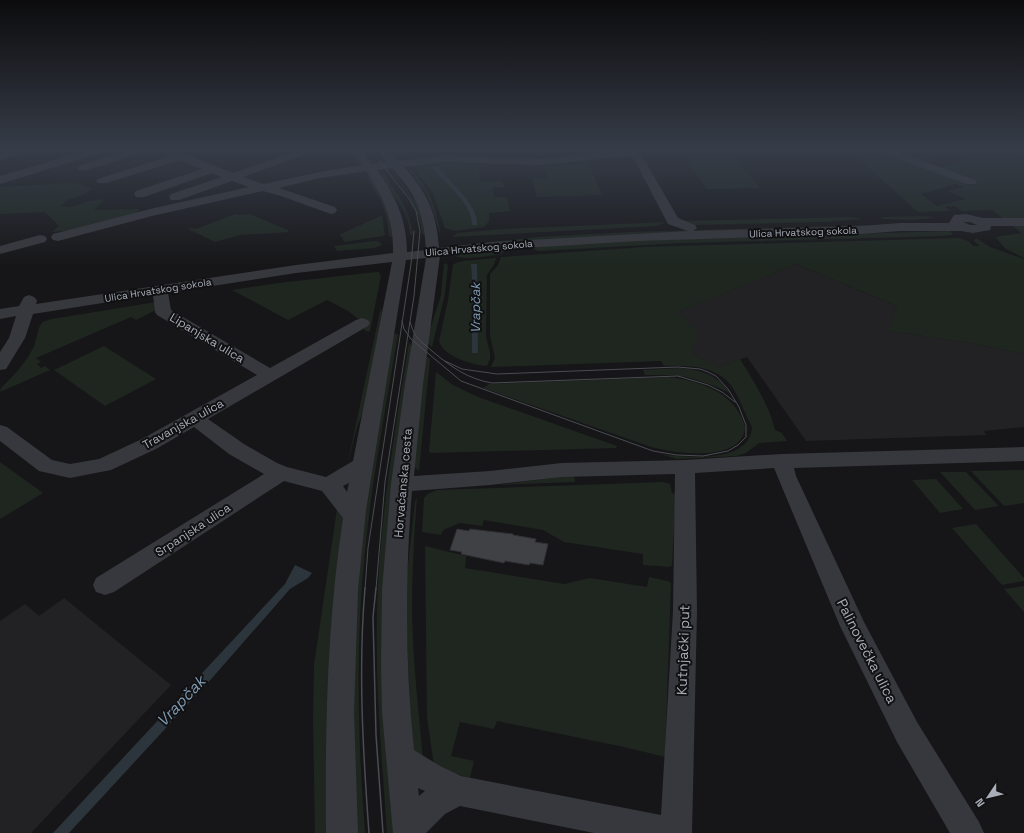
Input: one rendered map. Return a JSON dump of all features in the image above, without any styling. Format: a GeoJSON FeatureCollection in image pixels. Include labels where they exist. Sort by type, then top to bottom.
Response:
{"type":"FeatureCollection","features":[{"type":"Feature","properties":{"kind":"street"},"geometry":{"type":"LineString","coordinates":[[140,194],[155,189]]}},
{"type":"Feature","properties":{"kind":"street"},"geometry":{"type":"LineString","coordinates":[[172,199],[198,189]]}},
{"type":"Feature","properties":{"kind":"street"},"geometry":{"type":"LineString","coordinates":[[58,237],[143,215],[261,189]]}},
{"type":"Feature","properties":{"kind":"street"},"geometry":{"type":"LineString","coordinates":[[268,189],[285,193],[331,210]]}},
{"type":"Feature","properties":{"kind":"street"},"geometry":{"type":"LineString","coordinates":[[342,833],[340,747],[342,651],[349,550],[400,252],[397,215],[390,197],[384,189]]}},
{"type":"Feature","properties":{"kind":"street","name":"Horvaćanska cesta"},"geometry":{"type":"LineString","coordinates":[[409,831],[400,758],[394,640],[396,552],[402,484],[418,354],[433,262],[430,224],[419,194],[415,189]]}},
{"type":"Feature","properties":{"kind":"street"},"geometry":{"type":"LineString","coordinates":[[652,189],[668,225]]}},
{"type":"Feature","properties":{"kind":"street"},"geometry":{"type":"LineString","coordinates":[[959,223],[980,229],[985,227],[982,222],[1021,221]]}},
{"type":"Feature","properties":{"kind":"street","name":"Ulica Hrvatskog sokola"},"geometry":{"type":"LineString","coordinates":[[0,314],[28,305],[261,264],[400,252],[530,236],[668,225],[690,228],[959,223]]}},
{"type":"Feature","properties":{"kind":"street","name":"Ulica Hrvatskog sokola"},"geometry":{"type":"LineString","coordinates":[[433,248],[638,237],[861,230],[959,223]]}},
{"type":"Feature","properties":{"kind":"street"},"geometry":{"type":"LineString","coordinates":[[0,250],[40,240]]}},
{"type":"Feature","properties":{"kind":"street","name":"Ulica Hrvatskog sokola"},"geometry":{"type":"LineString","coordinates":[[0,305],[28,305],[160,290],[400,252]]}},
{"type":"Feature","properties":{"kind":"street","name":"Lipanjska ulica"},"geometry":{"type":"LineString","coordinates":[[160,290],[164,312],[170,317],[269,375]]}},
{"type":"Feature","properties":{"kind":"street"},"geometry":{"type":"LineString","coordinates":[[0,365],[17,338],[28,305]]}},
{"type":"Feature","properties":{"kind":"street","name":"Travanjska ulica"},"geometry":{"type":"LineString","coordinates":[[0,431],[46,466],[59,469],[79,470],[104,465],[149,444],[362,323]]}},
{"type":"Feature","properties":{"kind":"street"},"geometry":{"type":"LineString","coordinates":[[195,418],[264,467],[281,473],[329,485],[336,491],[354,517]]}},
{"type":"Feature","properties":{"kind":"street"},"geometry":{"type":"LineString","coordinates":[[402,484],[490,478],[562,470],[685,467],[782,461],[1024,454]]}},
{"type":"Feature","properties":{"kind":"street","name":"Palinovečka ulica"},"geometry":{"type":"LineString","coordinates":[[782,461],[786,476],[853,626],[907,732],[968,833]]}},
{"type":"Feature","properties":{"kind":"street"},"geometry":{"type":"LineString","coordinates":[[329,485],[363,464]]}},
{"type":"Feature","properties":{"kind":"street","name":"Kutnjački put"},"geometry":{"type":"LineString","coordinates":[[400,758],[428,777],[459,791],[675,833],[685,611],[685,467]]}},
{"type":"Feature","properties":{"kind":"street","name":"Srpanjska ulica"},"geometry":{"type":"LineString","coordinates":[[105,585],[281,473]]}},
{"type":"Feature","properties":{"kind":"street"},"geometry":{"type":"LineString","coordinates":[[409,831],[434,804],[459,791]]}},
{"type":"Feature","properties":{"kind":"shaded area"},"geometry":{"type":"Polygon","coordinates":[[[0,189],[92,189],[83,195],[67,200],[61,206],[72,207],[89,201],[105,199],[94,210],[140,209],[136,213],[73,230],[51,232],[59,226],[45,212],[0,214],[0,189]]]}},
{"type":"Feature","properties":{"kind":"shaded area"},"geometry":{"type":"Polygon","coordinates":[[[374,189],[378,189],[383,197],[392,229],[392,237],[389,236],[387,219],[382,203],[374,189]]]}},
{"type":"Feature","properties":{"kind":"shaded area"},"geometry":{"type":"Polygon","coordinates":[[[389,189],[394,189],[398,195],[409,217],[413,234],[410,235],[404,211],[389,189]]]}},
{"type":"Feature","properties":{"kind":"shaded area"},"geometry":{"type":"Polygon","coordinates":[[[404,189],[406,189],[419,206],[428,234],[422,234],[419,217],[404,189]]]}},
{"type":"Feature","properties":{"kind":"shaded area"},"geometry":{"type":"Polygon","coordinates":[[[423,189],[427,191],[433,204],[438,219],[440,233],[427,194],[423,189]]]}},
{"type":"Feature","properties":{"kind":"shaded area"},"geometry":{"type":"Polygon","coordinates":[[[430,189],[493,189],[494,197],[507,197],[510,211],[489,213],[489,221],[484,227],[455,231],[445,228],[430,189]]]}},
{"type":"Feature","properties":{"kind":"shaded area"},"geometry":{"type":"Polygon","coordinates":[[[535,189],[599,189],[602,195],[537,197],[535,189]]]}},
{"type":"Feature","properties":{"kind":"shaded area"},"geometry":{"type":"Polygon","coordinates":[[[892,189],[939,189],[921,194],[937,206],[965,199],[948,191],[956,189],[1024,189],[1024,258],[1006,249],[995,237],[1022,233],[992,210],[962,211],[954,206],[950,206],[955,211],[948,206],[945,207],[950,211],[918,212],[892,189]]]}},
{"type":"Feature","properties":{"kind":"shaded area"},"geometry":{"type":"Polygon","coordinates":[[[235,214],[250,214],[288,230],[289,232],[240,235],[215,242],[188,229],[196,229],[235,214]]]}},
{"type":"Feature","properties":{"kind":"shaded area"},"geometry":{"type":"Polygon","coordinates":[[[382,215],[385,235],[383,236],[344,242],[342,237],[339,235],[382,215]]]}},
{"type":"Feature","properties":{"kind":"shaded area"},"geometry":{"type":"Polygon","coordinates":[[[927,216],[935,218],[912,220],[883,219],[881,217],[927,216]]]}},
{"type":"Feature","properties":{"kind":"shaded area"},"geometry":{"type":"Polygon","coordinates":[[[852,217],[862,219],[827,222],[693,225],[679,221],[852,217]]]}},
{"type":"Feature","properties":{"kind":"shaded area"},"geometry":{"type":"Polygon","coordinates":[[[666,222],[657,226],[452,237],[457,233],[504,229],[666,222]]]}},
{"type":"Feature","properties":{"kind":"shaded area"},"geometry":{"type":"Polygon","coordinates":[[[902,224],[453,248],[455,246],[537,237],[631,232],[902,224]]]}},
{"type":"Feature","properties":{"kind":"shaded area"},"geometry":{"type":"Polygon","coordinates":[[[950,231],[953,234],[952,235],[942,236],[681,243],[538,251],[531,248],[561,243],[950,231]]]}},
{"type":"Feature","properties":{"kind":"shaded area"},"geometry":{"type":"Polygon","coordinates":[[[959,238],[968,241],[973,246],[980,246],[974,241],[976,238],[990,247],[1024,259],[1024,354],[964,342],[889,331],[897,306],[796,264],[679,312],[699,334],[691,353],[719,367],[740,359],[765,402],[775,430],[782,433],[787,441],[759,443],[746,453],[736,456],[677,459],[660,454],[699,457],[714,456],[728,453],[740,448],[748,439],[752,427],[736,393],[727,380],[711,371],[692,366],[664,366],[661,361],[491,367],[495,358],[490,336],[490,274],[498,265],[501,257],[645,247],[959,238]]]}},
{"type":"Feature","properties":{"kind":"shaded area"},"geometry":{"type":"Polygon","coordinates":[[[375,241],[380,242],[382,245],[374,248],[337,251],[334,246],[375,241]]]}},
{"type":"Feature","properties":{"kind":"shaded area"},"geometry":{"type":"Polygon","coordinates":[[[507,250],[501,254],[474,258],[462,258],[453,255],[464,251],[507,250]]]}},
{"type":"Feature","properties":{"kind":"shaded area"},"geometry":{"type":"Polygon","coordinates":[[[496,258],[494,265],[487,275],[486,337],[490,352],[490,359],[487,366],[467,362],[453,356],[442,347],[439,341],[448,300],[453,264],[463,261],[496,258]]]}},
{"type":"Feature","properties":{"kind":"shaded area"},"geometry":{"type":"Polygon","coordinates":[[[444,263],[448,265],[445,294],[432,347],[426,342],[441,295],[444,263]]]}},
{"type":"Feature","properties":{"kind":"shaded area"},"geometry":{"type":"Polygon","coordinates":[[[796,264],[897,306],[890,331],[964,342],[1024,354],[1024,427],[984,431],[986,435],[806,441],[747,357],[719,367],[691,353],[678,312],[796,264]]]}},
{"type":"Feature","properties":{"kind":"shaded area"},"geometry":{"type":"Polygon","coordinates":[[[379,272],[381,276],[370,331],[368,332],[363,329],[369,325],[348,311],[327,300],[288,320],[232,290],[278,283],[379,272]]]}},
{"type":"Feature","properties":{"kind":"shaded area"},"geometry":{"type":"Polygon","coordinates":[[[156,302],[158,309],[136,320],[131,317],[36,358],[41,362],[37,364],[41,368],[45,366],[50,370],[0,392],[1,388],[27,358],[34,346],[39,329],[43,322],[52,319],[156,302]]]}},
{"type":"Feature","properties":{"kind":"shaded area"},"geometry":{"type":"Polygon","coordinates":[[[381,307],[382,313],[365,407],[357,427],[347,466],[381,307]]]}},
{"type":"Feature","properties":{"kind":"shaded area"},"geometry":{"type":"Polygon","coordinates":[[[393,334],[398,334],[371,497],[362,587],[359,657],[359,728],[365,833],[357,833],[353,743],[353,589],[393,334]]]}},
{"type":"Feature","properties":{"kind":"shaded area"},"geometry":{"type":"Polygon","coordinates":[[[409,342],[412,347],[395,833],[387,833],[379,722],[377,667],[378,578],[388,477],[409,342]]]}},
{"type":"Feature","properties":{"kind":"shaded area"},"geometry":{"type":"Polygon","coordinates":[[[104,346],[156,379],[105,406],[54,370],[104,346]]]}},
{"type":"Feature","properties":{"kind":"shaded area"},"geometry":{"type":"Polygon","coordinates":[[[424,354],[430,359],[419,471],[413,466],[424,354]]]}},
{"type":"Feature","properties":{"kind":"shaded area"},"geometry":{"type":"Polygon","coordinates":[[[680,368],[708,374],[720,382],[730,393],[712,385],[687,377],[674,375],[645,375],[643,370],[680,368]]]}},
{"type":"Feature","properties":{"kind":"shaded area"},"geometry":{"type":"Polygon","coordinates":[[[436,372],[453,385],[478,397],[617,446],[616,448],[430,453],[436,372]]]}},
{"type":"Feature","properties":{"kind":"shaded area"},"geometry":{"type":"Polygon","coordinates":[[[668,377],[679,378],[711,388],[729,400],[742,418],[745,429],[738,442],[728,449],[715,452],[686,453],[658,449],[483,388],[489,384],[668,377]]]}},
{"type":"Feature","properties":{"kind":"shaded area"},"geometry":{"type":"Polygon","coordinates":[[[0,462],[43,493],[0,519],[0,462]]]}},
{"type":"Feature","properties":{"kind":"shaded area"},"geometry":{"type":"Polygon","coordinates":[[[1024,470],[1024,503],[1004,506],[971,471],[1024,470]]]}},
{"type":"Feature","properties":{"kind":"shaded area"},"geometry":{"type":"Polygon","coordinates":[[[940,472],[966,472],[999,506],[975,510],[940,472]]]}},
{"type":"Feature","properties":{"kind":"shaded area"},"geometry":{"type":"Polygon","coordinates":[[[574,475],[575,482],[498,485],[574,475]]]}},
{"type":"Feature","properties":{"kind":"shaded area"},"geometry":{"type":"Polygon","coordinates":[[[936,479],[963,509],[940,513],[912,480],[936,479]]]}},
{"type":"Feature","properties":{"kind":"shaded area"},"geometry":{"type":"Polygon","coordinates":[[[663,482],[670,484],[672,493],[676,494],[672,565],[670,567],[643,565],[643,554],[564,542],[543,530],[484,520],[482,526],[460,523],[443,530],[441,535],[422,532],[424,498],[429,493],[437,490],[663,482]]]}},
{"type":"Feature","properties":{"kind":"shaded area"},"geometry":{"type":"Polygon","coordinates":[[[417,498],[413,554],[412,611],[415,670],[424,768],[412,751],[405,594],[415,501],[417,498]]]}},
{"type":"Feature","properties":{"kind":"shaded area"},"geometry":{"type":"Polygon","coordinates":[[[337,509],[343,516],[329,833],[315,833],[313,719],[314,665],[337,509]]]}},
{"type":"Feature","properties":{"kind":"shaded area"},"geometry":{"type":"Polygon","coordinates":[[[976,524],[1024,578],[1024,581],[1002,585],[952,528],[976,524]]]}},
{"type":"Feature","properties":{"kind":"shaded area"},"geometry":{"type":"Polygon","coordinates":[[[425,546],[466,556],[465,568],[564,584],[590,578],[647,587],[649,577],[671,583],[665,757],[497,721],[494,729],[460,722],[451,756],[474,761],[470,778],[441,770],[434,766],[427,717],[425,546]]]}},
{"type":"Feature","properties":{"kind":"shaded area"},"geometry":{"type":"Polygon","coordinates":[[[1024,586],[1024,612],[1004,589],[1024,586]]]}},
{"type":"Feature","properties":{"kind":"shaded area"},"geometry":{"type":"Polygon","coordinates":[[[64,598],[171,685],[31,833],[0,833],[0,621],[25,604],[39,616],[64,598]]]}},
{"type":"Feature","properties":{"kind":"water"},"geometry":{"type":"Polygon","coordinates":[[[453,189],[458,189],[474,210],[477,225],[472,225],[468,210],[453,189]]]}},
{"type":"Feature","properties":{"kind":"water","name":"Vrapčak"},"geometry":{"type":"Polygon","coordinates":[[[471,264],[477,264],[478,353],[472,353],[471,264]]]}},
{"type":"Feature","properties":{"kind":"water","name":"Vrapčak"},"geometry":{"type":"Polygon","coordinates":[[[295,565],[312,573],[308,578],[290,589],[213,677],[69,833],[53,833],[285,584],[295,565]]]}},
{"type":"Feature","properties":{"kind":"building"},"geometry":{"type":"Polygon","coordinates":[[[457,529],[513,534],[536,539],[535,542],[548,544],[543,565],[530,563],[529,565],[505,561],[504,563],[461,554],[462,552],[450,550],[457,529]]]}},
{"type":"Feature","properties":{"kind":"tram line"},"geometry":{"type":"LineString","coordinates":[[401,189],[416,211],[420,231],[414,296],[408,335]]}},
{"type":"Feature","properties":{"kind":"tram line"},"geometry":{"type":"LineString","coordinates":[[402,322],[411,264],[414,231]]}},
{"type":"Feature","properties":{"kind":"tram line"},"geometry":{"type":"LineString","coordinates":[[365,589],[368,548],[402,322]]}},
{"type":"Feature","properties":{"kind":"tram line"},"geometry":{"type":"LineString","coordinates":[[402,322],[404,329],[408,335]]}},
{"type":"Feature","properties":{"kind":"tram line"},"geometry":{"type":"LineString","coordinates":[[410,322],[414,333],[418,338],[439,357],[460,372],[483,381],[492,383],[678,376],[708,385],[722,392],[735,402]]}},
{"type":"Feature","properties":{"kind":"tram line"},"geometry":{"type":"LineString","coordinates":[[376,589],[385,482],[408,335]]}},
{"type":"Feature","properties":{"kind":"tram line"},"geometry":{"type":"LineString","coordinates":[[408,335],[411,339],[461,381],[653,451],[677,455],[703,456],[728,451],[738,445],[746,437],[746,425],[739,407],[728,389],[716,376],[700,369],[678,367],[497,374],[462,369],[445,361]]}},
{"type":"Feature","properties":{"kind":"tram line"},"geometry":{"type":"LineString","coordinates":[[365,588],[362,649],[362,710],[369,833]]}},
{"type":"Feature","properties":{"kind":"tram line"},"geometry":{"type":"LineString","coordinates":[[376,588],[373,617],[376,735],[383,833]]}}]}
